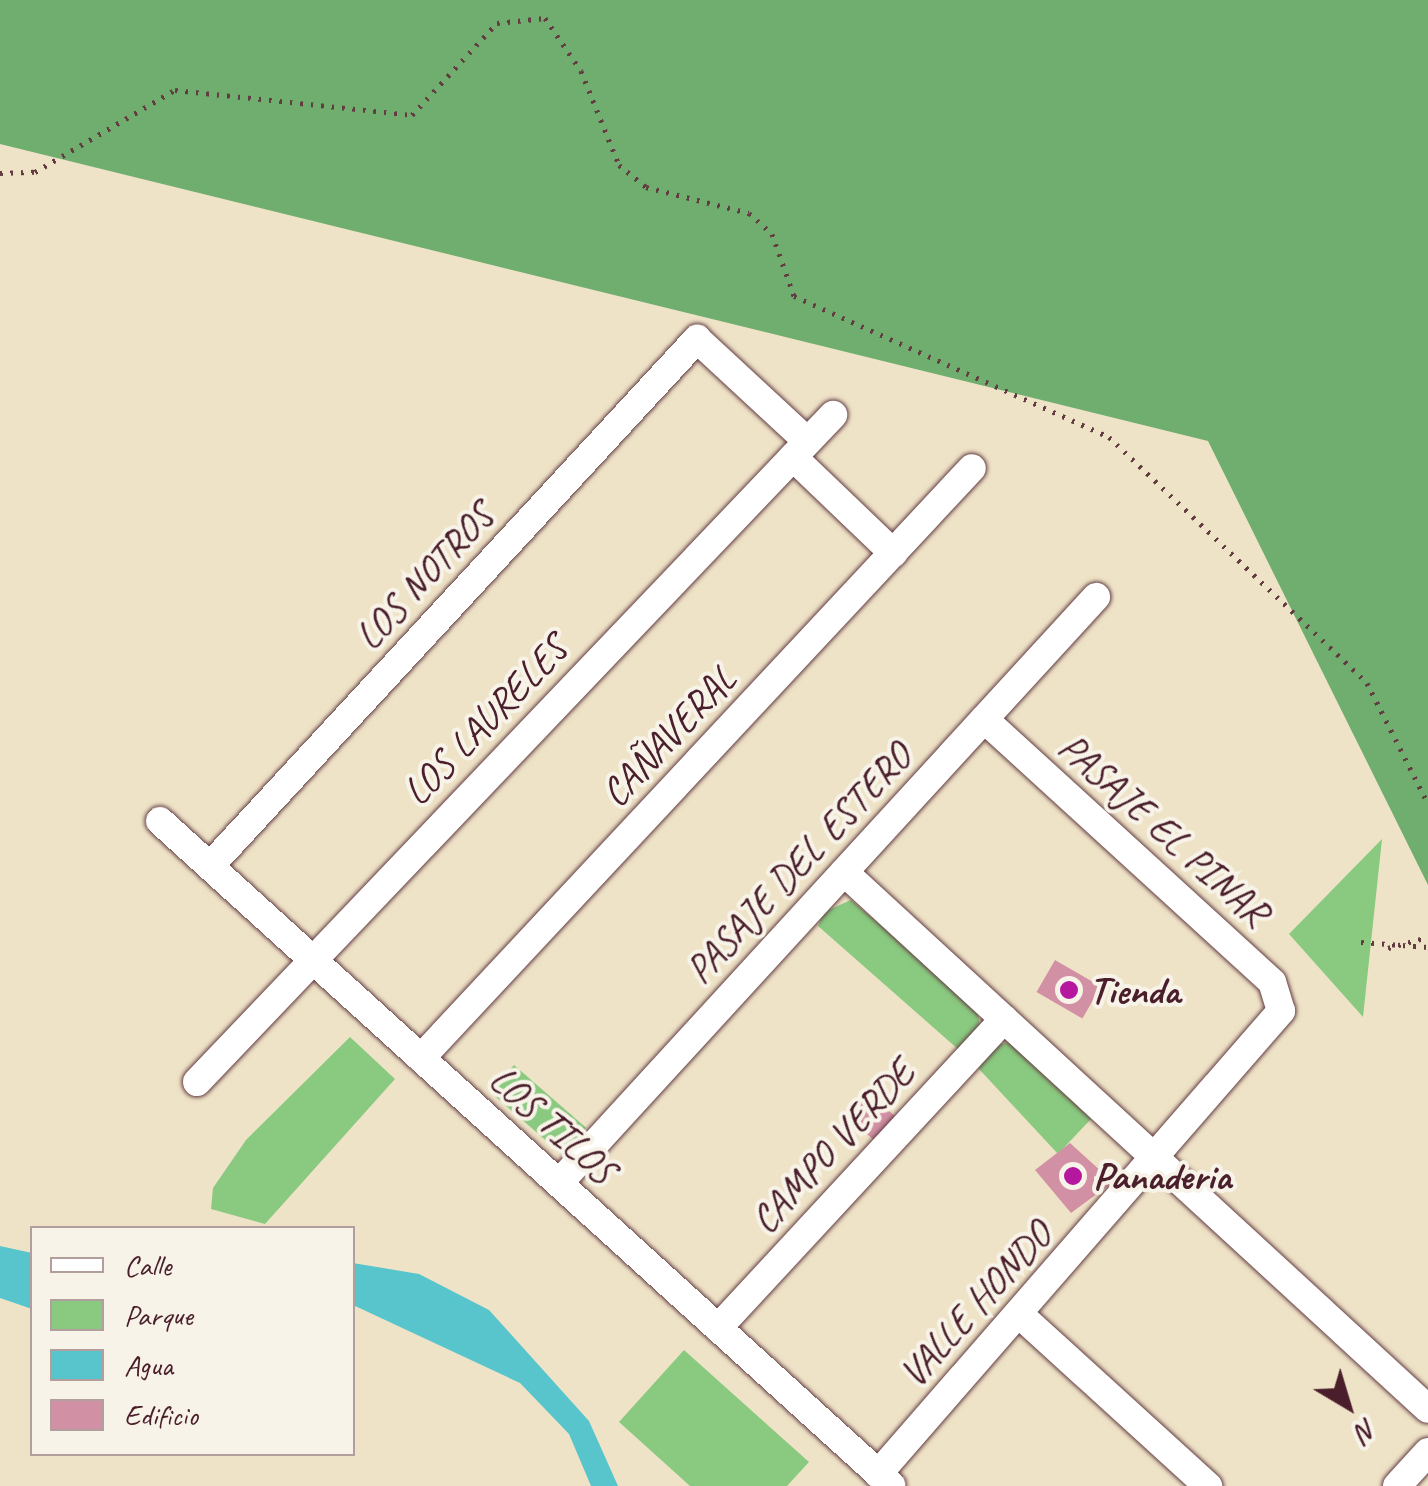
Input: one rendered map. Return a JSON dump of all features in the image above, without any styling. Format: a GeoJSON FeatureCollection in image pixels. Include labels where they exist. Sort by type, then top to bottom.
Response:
{"type":"FeatureCollection","features":[{"type":"Feature","properties":{"kind":"street","name":"LOS NOTROS"},"geometry":{"type":"LineString","coordinates":[[210,866],[697,339],[800,449]]}},
{"type":"Feature","properties":{"kind":"street","name":"LOS LAURELES"},"geometry":{"type":"LineString","coordinates":[[197,1082],[833,415]]}},
{"type":"Feature","properties":{"kind":"street"},"geometry":{"type":"LineString","coordinates":[[800,449],[893,554]]}},
{"type":"Feature","properties":{"kind":"street","name":"CAÑAVERAL"},"geometry":{"type":"LineString","coordinates":[[421,1058],[972,468]]}},
{"type":"Feature","properties":{"kind":"street","name":"PASAJE DEL ESTERO"},"geometry":{"type":"LineString","coordinates":[[559,1183],[1096,597]]}},
{"type":"Feature","properties":{"kind":"street","name":"PASAJE EL PINAR"},"geometry":{"type":"LineString","coordinates":[[984,720],[1272,982],[1282,1004]]}},
{"type":"Feature","properties":{"kind":"street","name":"LOS TILOS"},"geometry":{"type":"LineString","coordinates":[[160,821],[885,1480]]}},
{"type":"Feature","properties":{"kind":"street"},"geometry":{"type":"LineString","coordinates":[[844,872],[1428,1410]]}},
{"type":"Feature","properties":{"kind":"street","name":"VALLE HONDO"},"geometry":{"type":"LineString","coordinates":[[885,1480],[1019,1314],[1275,1026],[1282,1004]]}},
{"type":"Feature","properties":{"kind":"street","name":"CAMPO VERDE"},"geometry":{"type":"LineString","coordinates":[[718,1328],[1004,1019]]}},
{"type":"Feature","properties":{"kind":"street"},"geometry":{"type":"LineString","coordinates":[[1019,1314],[1208,1486]]}},
{"type":"Feature","properties":{"kind":"street"},"geometry":{"type":"LineString","coordinates":[[1397,1486],[1426,1457]]}},
{"type":"Feature","properties":{"kind":"path"},"geometry":{"type":"LineString","coordinates":[[0,173],[35,172],[175,90],[412,115],[497,23],[544,18],[581,70],[619,166],[646,187],[749,213],[772,234],[794,296],[1109,437],[1367,683],[1428,804]]}},
{"type":"Feature","properties":{"kind":"path"},"geometry":{"type":"LineString","coordinates":[[1385,950],[1397,940],[1428,937]]}},
{"type":"Feature","properties":{"kind":"path"},"geometry":{"type":"LineString","coordinates":[[1361,942],[1385,950],[1428,947]]}},
{"type":"Feature","properties":{"kind":"green space"},"geometry":{"type":"Polygon","coordinates":[[[0,0],[1428,0],[1428,885],[1208,441],[0,144],[0,0]]]}},
{"type":"Feature","properties":{"kind":"green space"},"geometry":{"type":"Polygon","coordinates":[[[1382,839],[1363,1017],[1289,934],[1382,839]]]}},
{"type":"Feature","properties":{"kind":"green space"},"geometry":{"type":"Polygon","coordinates":[[[851,900],[977,1008],[980,1027],[959,1050],[818,926],[824,912],[851,900]]]}},
{"type":"Feature","properties":{"kind":"green space"},"geometry":{"type":"Polygon","coordinates":[[[350,1037],[395,1079],[265,1224],[211,1209],[213,1188],[246,1140],[350,1037]]]}},
{"type":"Feature","properties":{"kind":"green space"},"geometry":{"type":"Polygon","coordinates":[[[1012,1041],[1091,1119],[1058,1154],[979,1069],[984,1049],[1012,1041]]]}},
{"type":"Feature","properties":{"kind":"green space"},"geometry":{"type":"Polygon","coordinates":[[[514,1065],[586,1128],[563,1155],[490,1092],[514,1065]]]}},
{"type":"Feature","properties":{"kind":"green space"},"geometry":{"type":"Polygon","coordinates":[[[684,1350],[809,1462],[787,1486],[690,1486],[619,1422],[684,1350]]]}},
{"type":"Feature","properties":{"kind":"water"},"geometry":{"type":"Polygon","coordinates":[[[0,1246],[30,1253],[30,1308],[0,1298],[0,1246]]]}},
{"type":"Feature","properties":{"kind":"water"},"geometry":{"type":"Polygon","coordinates":[[[355,1263],[419,1274],[489,1310],[589,1421],[618,1486],[591,1486],[569,1434],[520,1383],[355,1306],[355,1263]]]}},
{"type":"Feature","properties":{"kind":"building","name":"Tienda"},"geometry":{"type":"Polygon","coordinates":[[[1055,960],[1101,987],[1082,1019],[1036,992],[1055,960]]]}},
{"type":"Feature","properties":{"kind":"building"},"geometry":{"type":"Polygon","coordinates":[[[865,1090],[897,1118],[876,1142],[844,1114],[865,1090]]]}},
{"type":"Feature","properties":{"kind":"building","name":"Panaderia"},"geometry":{"type":"Polygon","coordinates":[[[1070,1143],[1113,1182],[1071,1213],[1035,1170],[1070,1143]]]}},
{"type":"Feature","properties":{"kind":"place","name":"Tienda"},"geometry":{"type":"Point","coordinates":[1069,990]}},
{"type":"Feature","properties":{"kind":"place","name":"Panaderia"},"geometry":{"type":"Point","coordinates":[1073,1176]}}]}
